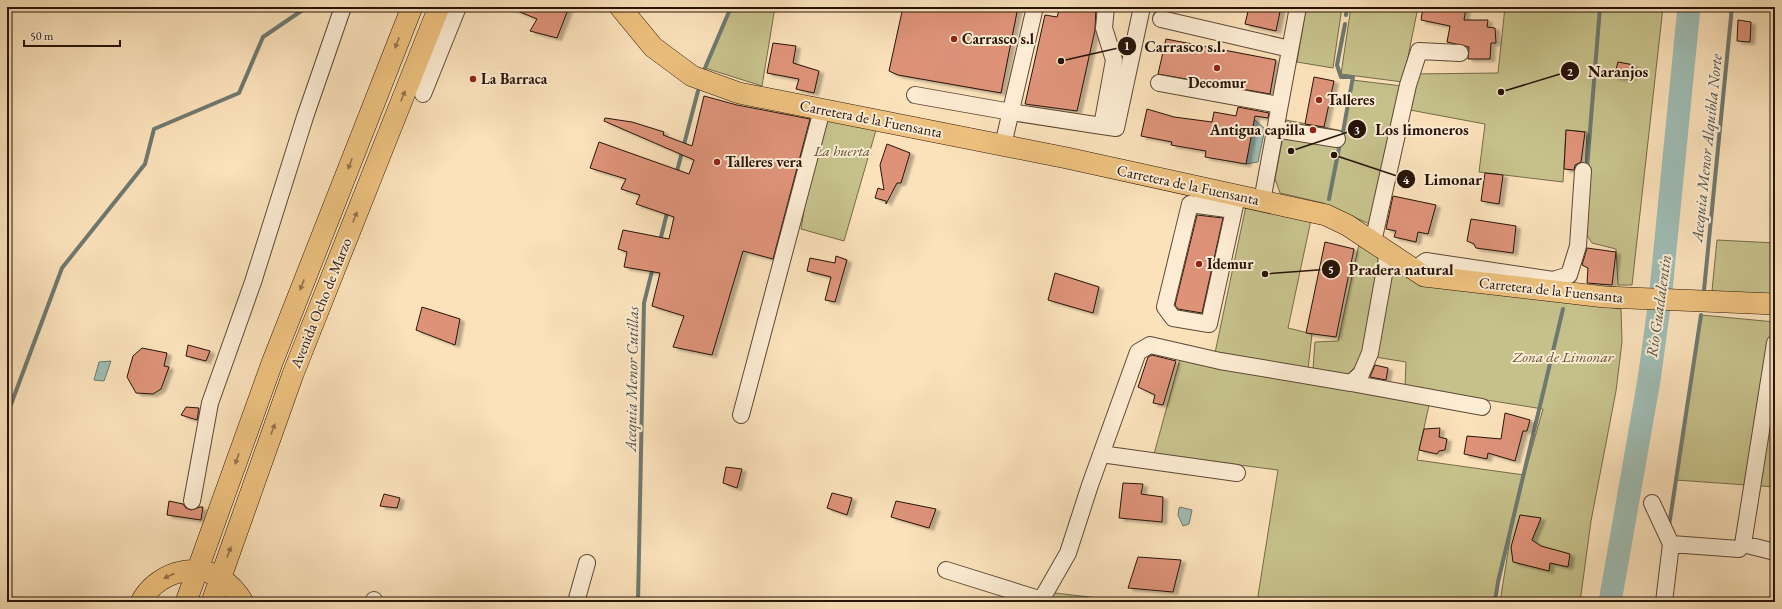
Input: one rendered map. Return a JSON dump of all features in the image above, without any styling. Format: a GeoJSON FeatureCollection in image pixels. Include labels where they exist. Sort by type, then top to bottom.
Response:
{"type":"FeatureCollection","features":[{"type":"Feature","properties":{"kind":"main road","name":"Avenida Ocho de Marzo"},"geometry":{"type":"LineString","coordinates":[[186,602],[272,363],[412,7]]}},
{"type":"Feature","properties":{"kind":"main road","name":"Avenida Ocho de Marzo"},"geometry":{"type":"LineString","coordinates":[[212,602],[219,577],[292,374],[439,7]]}},
{"type":"Feature","properties":{"kind":"main road","name":"Carretera de la Fuensanta"},"geometry":{"type":"LineString","coordinates":[[620,7],[652,47],[692,76],[739,93],[1067,158],[1236,203],[1262,201],[1326,215],[1347,225],[1424,276],[1605,297],[1775,304]]}},
{"type":"Feature","properties":{"kind":"main road"},"geometry":{"type":"LineString","coordinates":[[141,602],[151,587],[164,577],[180,571],[197,570],[219,577],[235,590],[243,602]]}},
{"type":"Feature","properties":{"kind":"street"},"geometry":{"type":"LineString","coordinates":[[192,501],[210,404],[253,282],[305,117],[343,7]]}},
{"type":"Feature","properties":{"kind":"street"},"geometry":{"type":"LineString","coordinates":[[423,94],[458,7]]}},
{"type":"Feature","properties":{"kind":"street"},"geometry":{"type":"LineString","coordinates":[[1102,126],[1114,60],[1104,28],[1106,7]]}},
{"type":"Feature","properties":{"kind":"street"},"geometry":{"type":"LineString","coordinates":[[915,95],[1013,102],[1102,126],[1116,128],[1142,7]]}},
{"type":"Feature","properties":{"kind":"street"},"geometry":{"type":"LineString","coordinates":[[1262,201],[1298,7]]}},
{"type":"Feature","properties":{"kind":"street"},"geometry":{"type":"LineString","coordinates":[[1161,20],[1290,49]]}},
{"type":"Feature","properties":{"kind":"street"},"geometry":{"type":"LineString","coordinates":[[1003,145],[1029,32]]}},
{"type":"Feature","properties":{"kind":"street"},"geometry":{"type":"LineString","coordinates":[[1351,383],[1361,374],[1370,352],[1380,247],[1408,85],[1419,51],[1460,53]]}},
{"type":"Feature","properties":{"kind":"street"},"geometry":{"type":"LineString","coordinates":[[1159,83],[1279,105]]}},
{"type":"Feature","properties":{"kind":"street"},"geometry":{"type":"LineString","coordinates":[[741,415],[822,110]]}},
{"type":"Feature","properties":{"kind":"street"},"geometry":{"type":"LineString","coordinates":[[1275,128],[1337,139]]}},
{"type":"Feature","properties":{"kind":"street"},"geometry":{"type":"LineString","coordinates":[[1414,270],[1426,261],[1553,280],[1569,275],[1578,246],[1583,171]]}},
{"type":"Feature","properties":{"kind":"street"},"geometry":{"type":"LineString","coordinates":[[1236,203],[1209,324],[1173,318],[1165,307],[1190,204],[1236,203]]}},
{"type":"Feature","properties":{"kind":"street"},"geometry":{"type":"LineString","coordinates":[[1671,544],[1739,549],[1743,544],[1775,343]]}},
{"type":"Feature","properties":{"kind":"street"},"geometry":{"type":"LineString","coordinates":[[946,570],[1041,601],[1068,553],[1101,454],[1138,352],[1150,345],[1220,361],[1482,407]]}},
{"type":"Feature","properties":{"kind":"street"},"geometry":{"type":"LineString","coordinates":[[1101,454],[1237,473]]}},
{"type":"Feature","properties":{"kind":"street"},"geometry":{"type":"LineString","coordinates":[[1652,503],[1671,544],[1664,602]]}},
{"type":"Feature","properties":{"kind":"street"},"geometry":{"type":"LineString","coordinates":[[1743,544],[1775,552]]}},
{"type":"Feature","properties":{"kind":"street"},"geometry":{"type":"LineString","coordinates":[[576,602],[587,563]]}},
{"type":"Feature","properties":{"kind":"green space"},"geometry":{"type":"Polygon","coordinates":[[[731,7],[775,7],[762,86],[705,68],[731,7]]]}},
{"type":"Feature","properties":{"kind":"green space"},"geometry":{"type":"Polygon","coordinates":[[[1306,7],[1342,7],[1333,68],[1297,62],[1306,7]]]}},
{"type":"Feature","properties":{"kind":"green space"},"geometry":{"type":"Polygon","coordinates":[[[1351,7],[1418,7],[1403,82],[1341,74],[1351,7]]]}},
{"type":"Feature","properties":{"kind":"green space"},"geometry":{"type":"Polygon","coordinates":[[[1505,7],[1663,7],[1632,285],[1618,285],[1616,249],[1592,243],[1582,228],[1587,132],[1566,130],[1563,182],[1479,172],[1485,124],[1410,110],[1410,74],[1498,73],[1505,7]]]}},
{"type":"Feature","properties":{"kind":"green space"},"geometry":{"type":"Polygon","coordinates":[[[1352,80],[1402,86],[1374,226],[1323,203],[1280,193],[1275,179],[1286,120],[1343,131],[1352,80]]]}},
{"type":"Feature","properties":{"kind":"green space","name":"La huerta"},"geometry":{"type":"Polygon","coordinates":[[[820,115],[876,130],[844,241],[801,229],[820,115]]]}},
{"type":"Feature","properties":{"kind":"green space"},"geometry":{"type":"Polygon","coordinates":[[[1246,206],[1311,220],[1288,328],[1312,334],[1308,369],[1215,353],[1246,206]]]}},
{"type":"Feature","properties":{"kind":"green space"},"geometry":{"type":"Polygon","coordinates":[[[1717,240],[1775,243],[1775,296],[1712,291],[1717,240]]]}},
{"type":"Feature","properties":{"kind":"green space"},"geometry":{"type":"Polygon","coordinates":[[[1359,244],[1380,257],[1362,360],[1346,376],[1313,369],[1315,342],[1338,341],[1359,244]]]}},
{"type":"Feature","properties":{"kind":"green space","name":"Zona de Limonar"},"geometry":{"type":"Polygon","coordinates":[[[1393,267],[1537,297],[1621,309],[1622,342],[1616,391],[1591,521],[1580,602],[1500,602],[1514,514],[1493,602],[1257,602],[1278,470],[1154,454],[1180,359],[1429,405],[1417,460],[1524,475],[1520,490],[1543,409],[1405,387],[1406,362],[1369,356],[1393,267]]]}},
{"type":"Feature","properties":{"kind":"green space"},"geometry":{"type":"Polygon","coordinates":[[[1701,315],[1775,322],[1775,487],[1676,480],[1701,315]]]}},
{"type":"Feature","properties":{"kind":"green space"},"geometry":{"type":"Polygon","coordinates":[[[1055,593],[1132,602],[1048,602],[1055,593]]]}},
{"type":"Feature","properties":{"kind":"water"},"geometry":{"type":"Polygon","coordinates":[[[1254,119],[1265,129],[1258,162],[1246,164],[1254,119]]]}},
{"type":"Feature","properties":{"kind":"water"},"geometry":{"type":"Polygon","coordinates":[[[111,361],[104,381],[94,380],[99,362],[111,361]]]}},
{"type":"Feature","properties":{"kind":"water"},"geometry":{"type":"Polygon","coordinates":[[[1180,507],[1192,510],[1189,524],[1183,526],[1178,515],[1180,507]]]}},
{"type":"Feature","properties":{"kind":"building"},"geometry":{"type":"Polygon","coordinates":[[[508,7],[569,7],[557,38],[530,31],[537,19],[508,7]]]}},
{"type":"Feature","properties":{"kind":"building","name":"Carrasco s.l"},"geometry":{"type":"Polygon","coordinates":[[[903,7],[1018,7],[1001,93],[898,75],[889,71],[903,7]]]}},
{"type":"Feature","properties":{"kind":"building"},"geometry":{"type":"Polygon","coordinates":[[[1060,7],[1096,7],[1095,30],[1077,111],[1025,104],[1045,15],[1057,17],[1060,7]]]}},
{"type":"Feature","properties":{"kind":"building"},"geometry":{"type":"Polygon","coordinates":[[[1249,7],[1281,7],[1276,31],[1245,24],[1249,7]]]}},
{"type":"Feature","properties":{"kind":"building"},"geometry":{"type":"Polygon","coordinates":[[[1423,7],[1466,8],[1464,20],[1488,20],[1487,27],[1495,28],[1496,43],[1491,43],[1490,59],[1468,59],[1469,47],[1447,42],[1450,26],[1421,20],[1423,7]]]}},
{"type":"Feature","properties":{"kind":"building"},"geometry":{"type":"Polygon","coordinates":[[[1738,20],[1751,22],[1750,42],[1737,41],[1738,20]]]}},
{"type":"Feature","properties":{"kind":"building","name":"Decomur"},"geometry":{"type":"Polygon","coordinates":[[[1166,39],[1276,60],[1270,94],[1158,74],[1166,39]]]}},
{"type":"Feature","properties":{"kind":"building"},"geometry":{"type":"Polygon","coordinates":[[[773,43],[796,46],[793,63],[819,71],[814,93],[796,89],[799,79],[767,73],[773,43]]]}},
{"type":"Feature","properties":{"kind":"building"},"geometry":{"type":"Polygon","coordinates":[[[1618,62],[1634,65],[1630,79],[1614,77],[1618,62]]]}},
{"type":"Feature","properties":{"kind":"building","name":"Talleres"},"geometry":{"type":"Polygon","coordinates":[[[1314,77],[1334,81],[1324,127],[1305,124],[1314,77]]]}},
{"type":"Feature","properties":{"kind":"building"},"geometry":{"type":"Polygon","coordinates":[[[704,96],[737,105],[810,119],[773,259],[743,251],[712,355],[673,347],[684,316],[652,306],[660,273],[624,267],[627,252],[618,249],[623,230],[669,239],[674,217],[636,204],[640,195],[621,189],[626,179],[590,168],[599,142],[689,174],[694,160],[604,121],[605,118],[632,122],[664,132],[663,135],[692,146],[704,96]]]}},
{"type":"Feature","properties":{"kind":"building"},"geometry":{"type":"Polygon","coordinates":[[[1238,107],[1269,113],[1268,118],[1255,116],[1246,164],[1205,157],[1206,151],[1171,145],[1172,142],[1141,136],[1147,109],[1174,117],[1212,122],[1214,112],[1236,116],[1238,107]]]}},
{"type":"Feature","properties":{"kind":"building"},"geometry":{"type":"Polygon","coordinates":[[[1566,130],[1585,132],[1581,162],[1575,165],[1574,170],[1564,169],[1566,130]]]}},
{"type":"Feature","properties":{"kind":"building"},"geometry":{"type":"Polygon","coordinates":[[[887,144],[910,153],[901,183],[897,183],[886,204],[886,201],[875,198],[878,188],[884,190],[880,165],[887,144]]]}},
{"type":"Feature","properties":{"kind":"building"},"geometry":{"type":"Polygon","coordinates":[[[1485,173],[1503,175],[1499,204],[1481,201],[1485,173]]]}},
{"type":"Feature","properties":{"kind":"building"},"geometry":{"type":"Polygon","coordinates":[[[1393,196],[1436,205],[1428,234],[1418,232],[1416,242],[1394,237],[1396,231],[1386,229],[1393,196]]]}},
{"type":"Feature","properties":{"kind":"building","name":"Idemur"},"geometry":{"type":"Polygon","coordinates":[[[1197,215],[1223,218],[1202,313],[1178,309],[1175,305],[1197,215]]]}},
{"type":"Feature","properties":{"kind":"building"},"geometry":{"type":"Polygon","coordinates":[[[1471,219],[1516,226],[1513,253],[1476,248],[1474,244],[1467,241],[1471,219]]]}},
{"type":"Feature","properties":{"kind":"building"},"geometry":{"type":"Polygon","coordinates":[[[1325,242],[1354,249],[1336,337],[1306,333],[1325,242]]]}},
{"type":"Feature","properties":{"kind":"building"},"geometry":{"type":"Polygon","coordinates":[[[1587,248],[1616,252],[1612,285],[1587,283],[1588,268],[1582,265],[1587,248]]]}},
{"type":"Feature","properties":{"kind":"building"},"geometry":{"type":"Polygon","coordinates":[[[836,256],[847,260],[835,302],[825,300],[831,277],[807,271],[810,258],[835,263],[836,256]]]}},
{"type":"Feature","properties":{"kind":"building"},"geometry":{"type":"Polygon","coordinates":[[[1055,273],[1099,287],[1093,313],[1048,300],[1055,273]]]}},
{"type":"Feature","properties":{"kind":"building"},"geometry":{"type":"Polygon","coordinates":[[[422,307],[460,319],[455,345],[416,330],[422,307]]]}},
{"type":"Feature","properties":{"kind":"building"},"geometry":{"type":"Polygon","coordinates":[[[188,345],[210,351],[206,361],[186,356],[188,345]]]}},
{"type":"Feature","properties":{"kind":"building"},"geometry":{"type":"Polygon","coordinates":[[[142,348],[167,353],[164,366],[169,367],[161,389],[153,394],[136,393],[127,377],[133,356],[142,348]]]}},
{"type":"Feature","properties":{"kind":"building"},"geometry":{"type":"Polygon","coordinates":[[[1152,355],[1176,361],[1163,405],[1153,403],[1155,395],[1138,387],[1148,357],[1152,355]]]}},
{"type":"Feature","properties":{"kind":"building"},"geometry":{"type":"Polygon","coordinates":[[[1375,365],[1388,368],[1386,380],[1370,377],[1375,365]]]}},
{"type":"Feature","properties":{"kind":"building"},"geometry":{"type":"Polygon","coordinates":[[[186,407],[199,408],[197,420],[181,415],[186,407]]]}},
{"type":"Feature","properties":{"kind":"building"},"geometry":{"type":"Polygon","coordinates":[[[1505,413],[1530,420],[1527,431],[1523,431],[1515,461],[1488,453],[1487,459],[1464,454],[1467,436],[1501,439],[1505,413]]]}},
{"type":"Feature","properties":{"kind":"building"},"geometry":{"type":"Polygon","coordinates":[[[1440,428],[1439,437],[1447,439],[1445,450],[1439,451],[1437,454],[1419,450],[1424,429],[1440,428]]]}},
{"type":"Feature","properties":{"kind":"building"},"geometry":{"type":"Polygon","coordinates":[[[726,467],[742,469],[737,488],[723,483],[726,467]]]}},
{"type":"Feature","properties":{"kind":"building"},"geometry":{"type":"Polygon","coordinates":[[[1123,483],[1143,484],[1141,494],[1163,497],[1162,522],[1119,518],[1123,483]]]}},
{"type":"Feature","properties":{"kind":"building"},"geometry":{"type":"Polygon","coordinates":[[[832,493],[852,498],[847,515],[827,508],[832,493]]]}},
{"type":"Feature","properties":{"kind":"building"},"geometry":{"type":"Polygon","coordinates":[[[384,494],[400,498],[397,508],[380,506],[384,494]]]}},
{"type":"Feature","properties":{"kind":"building"},"geometry":{"type":"Polygon","coordinates":[[[169,501],[183,504],[186,508],[191,510],[203,507],[201,520],[167,515],[169,501]]]}},
{"type":"Feature","properties":{"kind":"building"},"geometry":{"type":"Polygon","coordinates":[[[896,501],[936,509],[929,528],[891,517],[896,501]]]}},
{"type":"Feature","properties":{"kind":"building"},"geometry":{"type":"Polygon","coordinates":[[[1520,515],[1541,518],[1532,540],[1541,546],[1570,554],[1568,567],[1550,563],[1549,571],[1513,562],[1511,547],[1520,515]]]}},
{"type":"Feature","properties":{"kind":"building"},"geometry":{"type":"Polygon","coordinates":[[[1138,557],[1181,560],[1173,592],[1128,588],[1138,557]]]}},
{"type":"Feature","properties":{"kind":"waterway"},"geometry":{"type":"LineString","coordinates":[[7,415],[62,268],[145,164],[154,129],[239,93],[263,37],[307,7]]}},
{"type":"Feature","properties":{"kind":"waterway","name":"Acequia Menor Cutillas"},"geometry":{"type":"LineString","coordinates":[[705,68],[731,7]]}},
{"type":"Feature","properties":{"kind":"waterway"},"geometry":{"type":"LineString","coordinates":[[1346,15],[1347,7]]}},
{"type":"Feature","properties":{"kind":"waterway"},"geometry":{"type":"LineString","coordinates":[[1587,168],[1600,7]]}},
{"type":"Feature","properties":{"kind":"waterway","name":"Río Guadalentín"},"geometry":{"type":"LineString","coordinates":[[1610,602],[1649,380],[1660,300],[1689,7]]}},
{"type":"Feature","properties":{"kind":"waterway","name":"Acequia Menor Alquibla Norte"},"geometry":{"type":"LineString","coordinates":[[1704,290],[1732,7]]}},
{"type":"Feature","properties":{"kind":"waterway"},"geometry":{"type":"LineString","coordinates":[[1342,137],[1353,77],[1341,77],[1337,65],[1345,24]]}},
{"type":"Feature","properties":{"kind":"waterway","name":"Acequia Menor Cutillas"},"geometry":{"type":"LineString","coordinates":[[676,175],[698,91]]}},
{"type":"Feature","properties":{"kind":"waterway"},"geometry":{"type":"LineString","coordinates":[[1329,199],[1340,143]]}},
{"type":"Feature","properties":{"kind":"waterway","name":"Acequia Menor Cutillas"},"geometry":{"type":"LineString","coordinates":[[660,241],[668,209]]}},
{"type":"Feature","properties":{"kind":"waterway","name":"Acequia Menor Cutillas"},"geometry":{"type":"LineString","coordinates":[[638,602],[644,303],[653,267]]}},
{"type":"Feature","properties":{"kind":"waterway"},"geometry":{"type":"LineString","coordinates":[[1495,602],[1498,582],[1563,309]]}},
{"type":"Feature","properties":{"kind":"waterway","name":"Acequia Menor Alquibla Norte"},"geometry":{"type":"LineString","coordinates":[[1669,526],[1701,315]]}},
{"type":"Feature","properties":{"kind":"place","name":"Carrasco s.l"},"geometry":{"type":"Point","coordinates":[954,39]}},
{"type":"Feature","properties":{"kind":"place","name":"Carrasco s.l."},"geometry":{"type":"Point","coordinates":[1061,61]}},
{"type":"Feature","properties":{"kind":"place","name":"Decomur"},"geometry":{"type":"Point","coordinates":[1217,68]}},
{"type":"Feature","properties":{"kind":"place","name":"La Barraca"},"geometry":{"type":"Point","coordinates":[473,79]}},
{"type":"Feature","properties":{"kind":"place","name":"Naranjos"},"geometry":{"type":"Point","coordinates":[1501,92]}},
{"type":"Feature","properties":{"kind":"place","name":"Talleres"},"geometry":{"type":"Point","coordinates":[1319,100]}},
{"type":"Feature","properties":{"kind":"place","name":"Antigua capilla"},"geometry":{"type":"Point","coordinates":[1313,130]}},
{"type":"Feature","properties":{"kind":"place","name":"Los limoneros"},"geometry":{"type":"Point","coordinates":[1291,151]}},
{"type":"Feature","properties":{"kind":"place","name":"Limonar"},"geometry":{"type":"Point","coordinates":[1334,155]}},
{"type":"Feature","properties":{"kind":"place","name":"Talleres vera"},"geometry":{"type":"Point","coordinates":[717,162]}},
{"type":"Feature","properties":{"kind":"place","name":"Idemur"},"geometry":{"type":"Point","coordinates":[1199,264]}},
{"type":"Feature","properties":{"kind":"place","name":"Pradera natural"},"geometry":{"type":"Point","coordinates":[1265,274]}}]}
